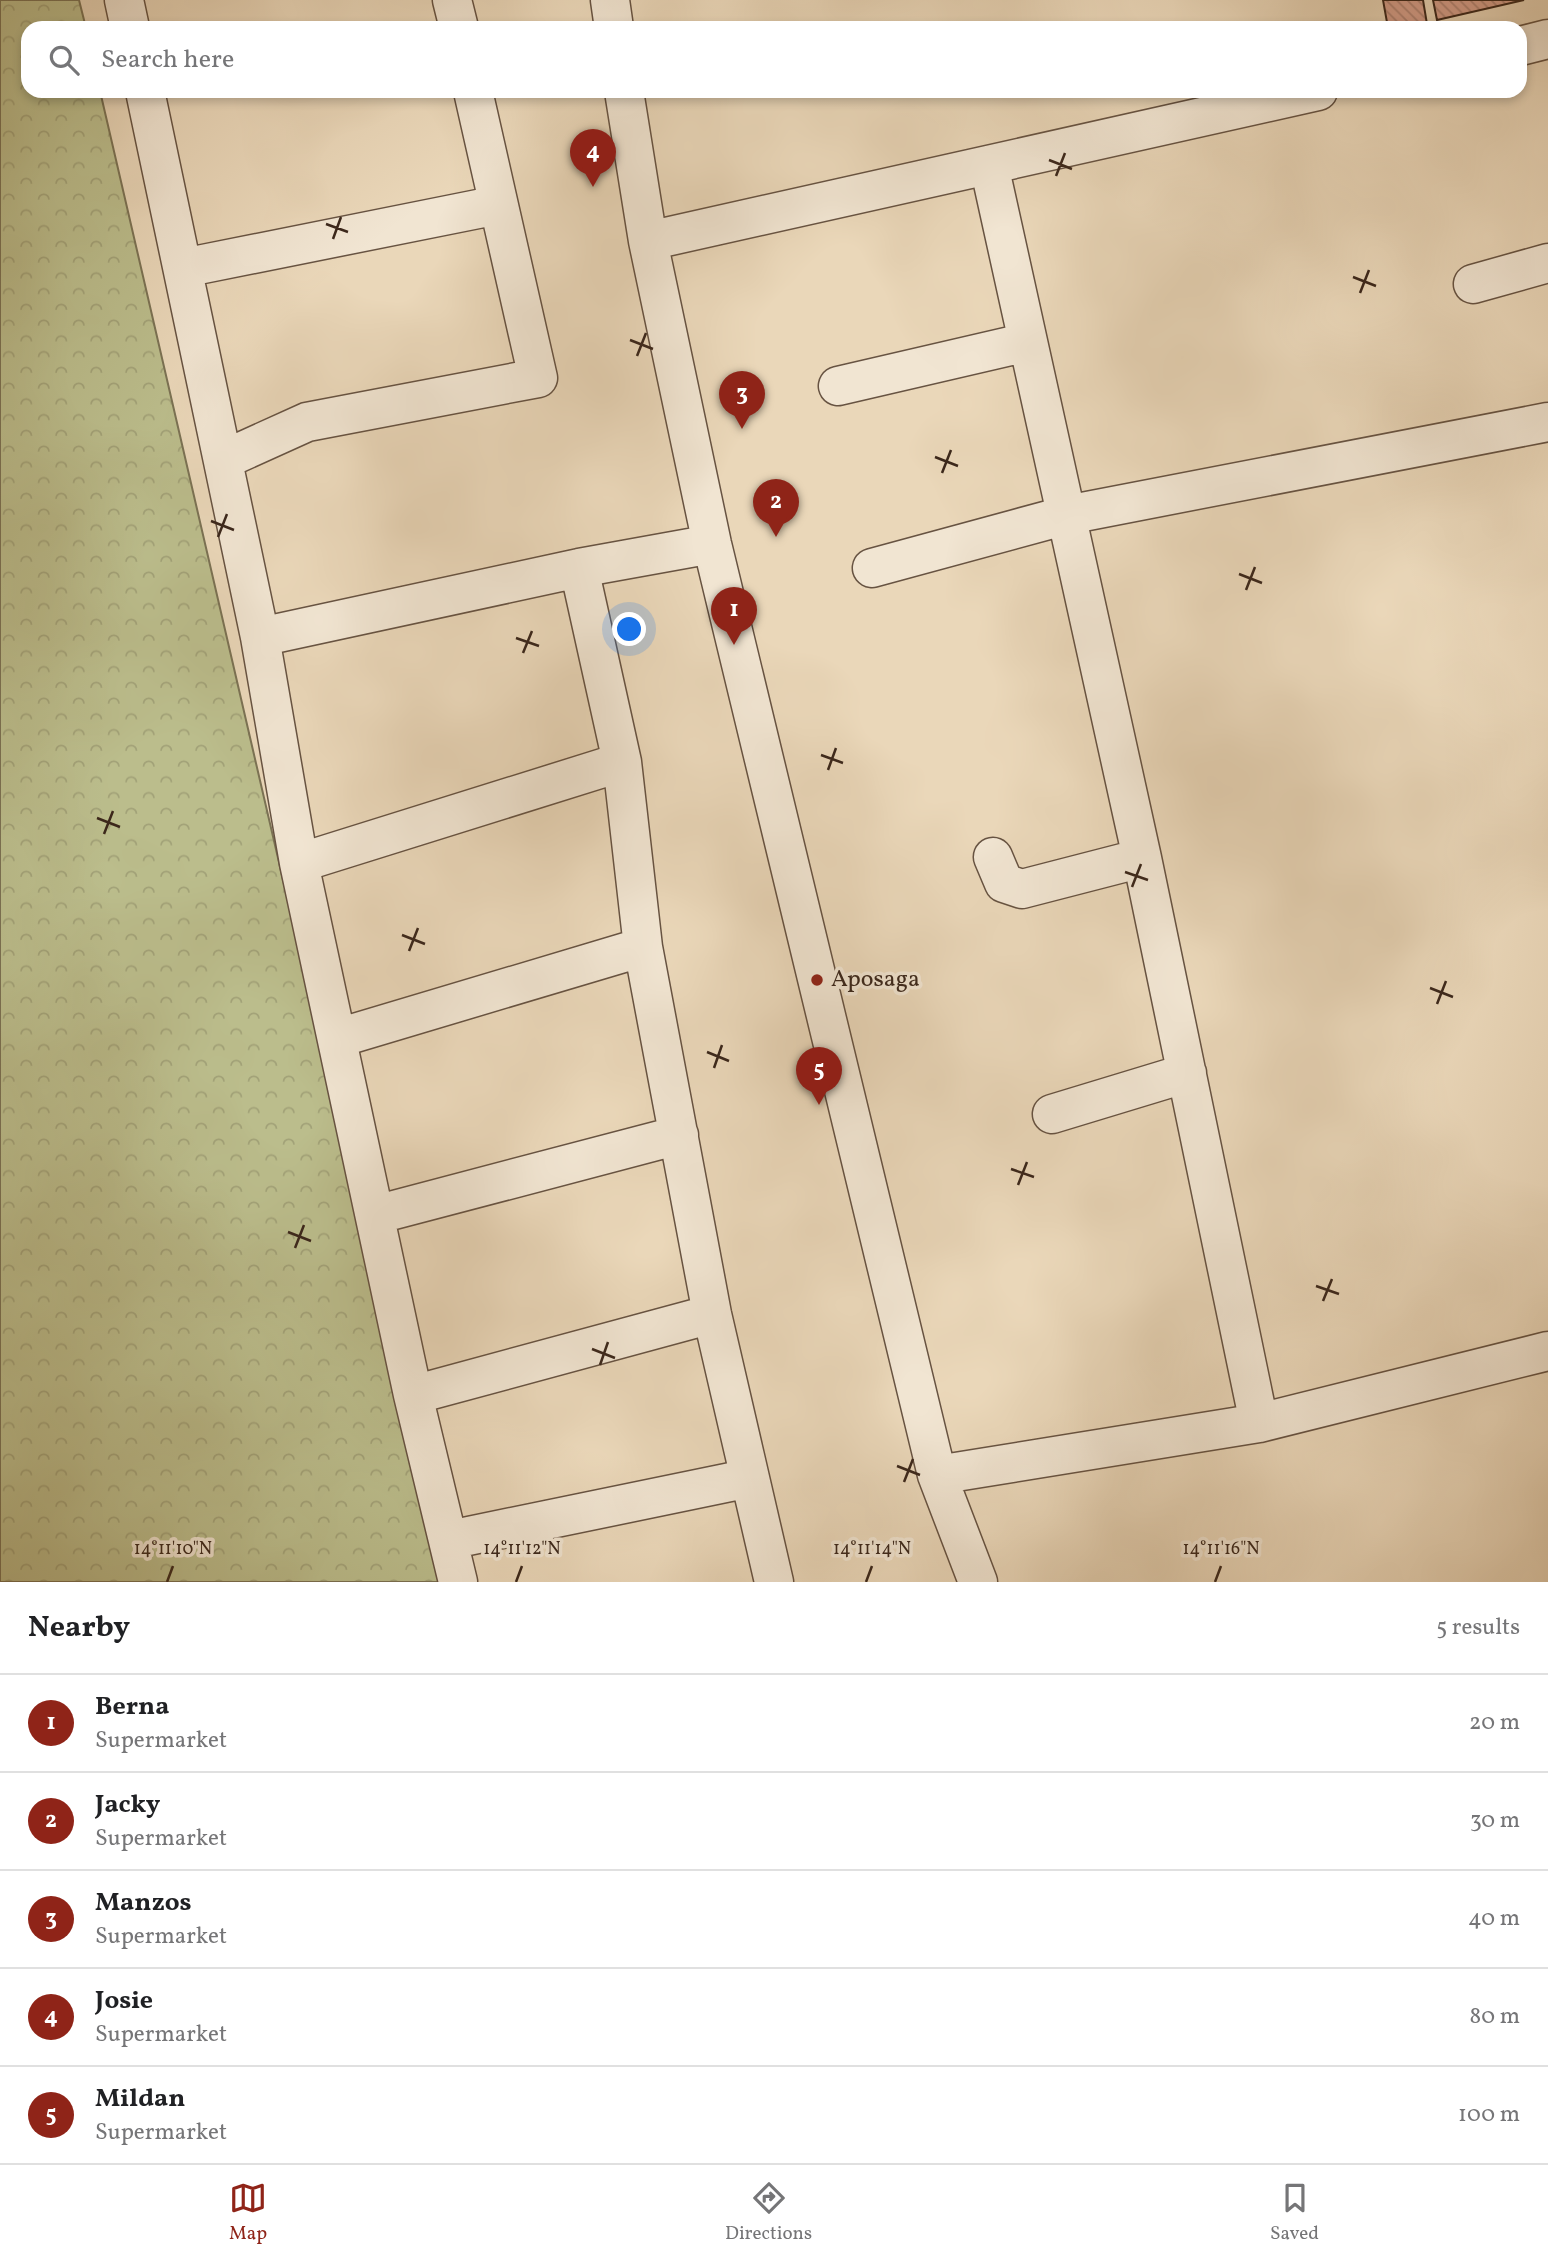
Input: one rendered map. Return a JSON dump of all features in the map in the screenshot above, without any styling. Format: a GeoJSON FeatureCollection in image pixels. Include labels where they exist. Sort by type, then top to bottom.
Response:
{"type":"FeatureCollection","features":[{"type":"Feature","properties":{"kind":"street"},"geometry":{"type":"LineString","coordinates":[[124,0],[128,21]]}},
{"type":"Feature","properties":{"kind":"street"},"geometry":{"type":"LineString","coordinates":[[452,0],[457,21]]}},
{"type":"Feature","properties":{"kind":"street"},"geometry":{"type":"LineString","coordinates":[[610,0],[613,21]]}},
{"type":"Feature","properties":{"kind":"street"},"geometry":{"type":"LineString","coordinates":[[1527,44],[1548,39]]}},
{"type":"Feature","properties":{"kind":"street"},"geometry":{"type":"LineString","coordinates":[[153,98],[183,268],[260,636],[299,863],[413,1395],[457,1582]]}},
{"type":"Feature","properties":{"kind":"street"},"geometry":{"type":"LineString","coordinates":[[223,460],[307,422],[538,378],[475,98]]}},
{"type":"Feature","properties":{"kind":"street"},"geometry":{"type":"LineString","coordinates":[[625,98],[648,241],[712,544],[937,1475],[978,1582]]}},
{"type":"Feature","properties":{"kind":"street"},"geometry":{"type":"LineString","coordinates":[[648,241],[1287,98]]}},
{"type":"Feature","properties":{"kind":"street"},"geometry":{"type":"LineString","coordinates":[[989,165],[1142,858],[1259,1423]]}},
{"type":"Feature","properties":{"kind":"street"},"geometry":{"type":"LineString","coordinates":[[183,268],[498,205]]}},
{"type":"Feature","properties":{"kind":"street"},"geometry":{"type":"LineString","coordinates":[[1473,284],[1548,263]]}},
{"type":"Feature","properties":{"kind":"street"},"geometry":{"type":"LineString","coordinates":[[838,386],[1028,342]]}},
{"type":"Feature","properties":{"kind":"street"},"geometry":{"type":"LineString","coordinates":[[872,568],[1067,515],[1548,422]]}},
{"type":"Feature","properties":{"kind":"street"},"geometry":{"type":"LineString","coordinates":[[260,636],[579,568],[712,544]]}},
{"type":"Feature","properties":{"kind":"street"},"geometry":{"type":"LineString","coordinates":[[579,568],[622,762],[643,947],[712,1314],[775,1582]]}},
{"type":"Feature","properties":{"kind":"street"},"geometry":{"type":"LineString","coordinates":[[299,863],[622,762]]}},
{"type":"Feature","properties":{"kind":"street"},"geometry":{"type":"LineString","coordinates":[[993,857],[1004,883],[1023,890],[1142,858]]}},
{"type":"Feature","properties":{"kind":"street"},"geometry":{"type":"LineString","coordinates":[[338,1038],[643,947]]}},
{"type":"Feature","properties":{"kind":"street"},"geometry":{"type":"LineString","coordinates":[[1052,1114],[1187,1073]]}},
{"type":"Feature","properties":{"kind":"street"},"geometry":{"type":"LineString","coordinates":[[375,1215],[678,1135]]}},
{"type":"Feature","properties":{"kind":"street"},"geometry":{"type":"LineString","coordinates":[[413,1395],[712,1314]]}},
{"type":"Feature","properties":{"kind":"street"},"geometry":{"type":"LineString","coordinates":[[937,1475],[1259,1423],[1548,1351]]}},
{"type":"Feature","properties":{"kind":"street"},"geometry":{"type":"LineString","coordinates":[[449,1540],[750,1478]]}},
{"type":"Feature","properties":{"kind":"green space"},"geometry":{"type":"Polygon","coordinates":[[[0,0],[79,0],[84,21],[21,21],[21,98],[102,98],[446,1582],[0,1582],[0,0]]]}},
{"type":"Feature","properties":{"kind":"building"},"geometry":{"type":"Polygon","coordinates":[[[1383,0],[1423,0],[1426,21],[1387,21],[1383,0]]]}},
{"type":"Feature","properties":{"kind":"building"},"geometry":{"type":"Polygon","coordinates":[[[1433,0],[1524,0],[1437,20],[1433,0]]]}},
{"type":"Feature","properties":{"kind":"place","name":"Josie"},"geometry":{"type":"Point","coordinates":[593,187]}},
{"type":"Feature","properties":{"kind":"place","name":"Manzos"},"geometry":{"type":"Point","coordinates":[742,429]}},
{"type":"Feature","properties":{"kind":"place","name":"Jacky"},"geometry":{"type":"Point","coordinates":[776,537]}},
{"type":"Feature","properties":{"kind":"place","name":"Berna"},"geometry":{"type":"Point","coordinates":[734,645]}},
{"type":"Feature","properties":{"kind":"place","name":"Aposaga"},"geometry":{"type":"Point","coordinates":[817,980]}},
{"type":"Feature","properties":{"kind":"place","name":"Mildan"},"geometry":{"type":"Point","coordinates":[819,1105]}}]}
